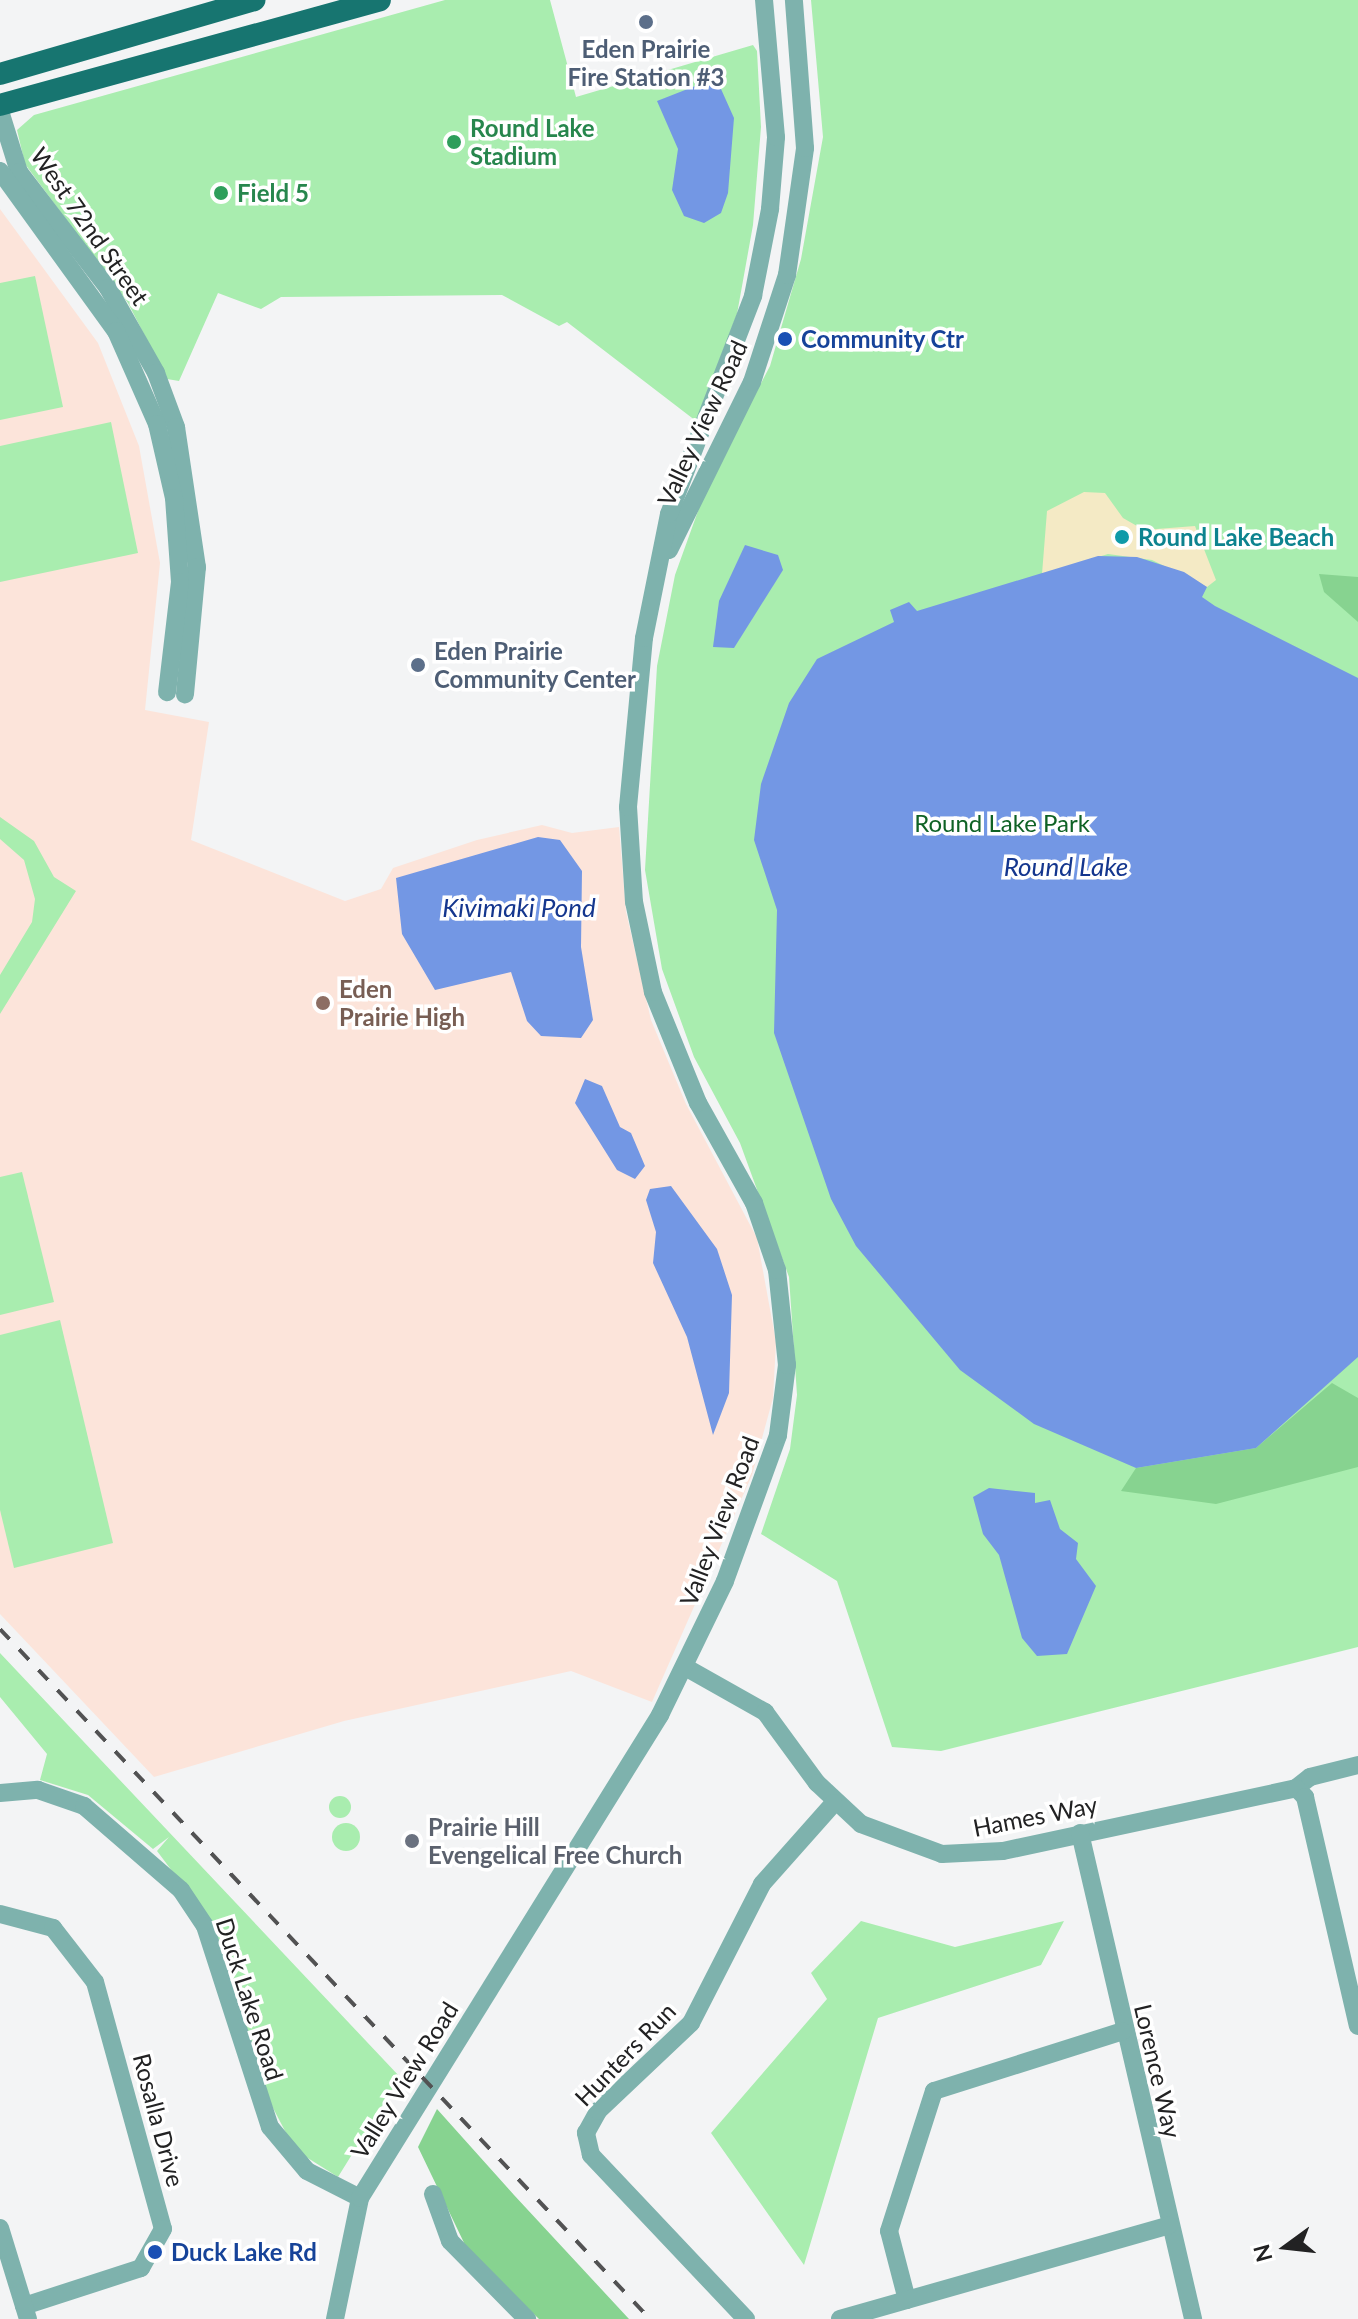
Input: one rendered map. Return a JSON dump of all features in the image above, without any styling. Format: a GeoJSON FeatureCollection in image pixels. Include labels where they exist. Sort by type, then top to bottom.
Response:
{"type":"FeatureCollection","features":[{"type":"Feature","properties":{"kind":"main road"},"geometry":{"type":"LineString","coordinates":[[0,74],[254,0]]}},
{"type":"Feature","properties":{"kind":"main road"},"geometry":{"type":"LineString","coordinates":[[0,108],[380,0]]}},
{"type":"Feature","properties":{"kind":"street","name":"Valley View Road"},"geometry":{"type":"LineString","coordinates":[[335,2319],[360,2198],[685,1667],[772,1457],[786,1342],[770,1247],[673,1050],[634,902],[628,776],[669,514],[760,268],[776,137],[764,0]]}},
{"type":"Feature","properties":{"kind":"street","name":"Valley View Road"},"geometry":{"type":"LineString","coordinates":[[657,578],[752,382],[787,275],[805,148],[794,0]]}},
{"type":"Feature","properties":{"kind":"street","name":"West 72nd Street"},"geometry":{"type":"LineString","coordinates":[[0,108],[19,172],[108,288],[151,363],[176,427],[197,567],[176,693],[180,582],[174,498],[157,424],[116,331],[0,171]]}},
{"type":"Feature","properties":{"kind":"street","name":"Hames Way"},"geometry":{"type":"LineString","coordinates":[[685,1667],[765,1712],[834,1803],[887,1838],[942,1854],[1003,1851],[1296,1788],[1310,1777],[1358,1765]]}},
{"type":"Feature","properties":{"kind":"street"},"geometry":{"type":"LineString","coordinates":[[1296,1788],[1305,1797],[1352,1971],[1358,2026]]}},
{"type":"Feature","properties":{"kind":"street","name":"Duck Lake Road"},"geometry":{"type":"LineString","coordinates":[[0,1793],[38,1790],[84,1806],[181,1890],[205,1926],[270,2127],[307,2171],[360,2198]]}},
{"type":"Feature","properties":{"kind":"street","name":"Hunters Run"},"geometry":{"type":"LineString","coordinates":[[746,2319],[591,2155],[586,2133],[598,2111],[691,2023],[762,1884],[834,1803]]}},
{"type":"Feature","properties":{"kind":"street","name":"Lorence Way"},"geometry":{"type":"LineString","coordinates":[[1080,1833],[1123,2031],[1193,2319]]}},
{"type":"Feature","properties":{"kind":"street","name":"Rosalla Drive"},"geometry":{"type":"LineString","coordinates":[[0,1914],[53,1928],[95,1982],[160,2214],[162,2256],[141,2268],[26,2312]]}},
{"type":"Feature","properties":{"kind":"street"},"geometry":{"type":"LineString","coordinates":[[907,2300],[889,2231],[934,2091],[1123,2031]]}},
{"type":"Feature","properties":{"kind":"street"},"geometry":{"type":"LineString","coordinates":[[433,2194],[450,2241],[527,2319]]}},
{"type":"Feature","properties":{"kind":"street"},"geometry":{"type":"LineString","coordinates":[[840,2319],[1169,2225]]}},
{"type":"Feature","properties":{"kind":"street"},"geometry":{"type":"LineString","coordinates":[[0,2228],[26,2312]]}},
{"type":"Feature","properties":{"kind":"shaded area","name":"Eden Prairie High"},"geometry":{"type":"Polygon","coordinates":[[[0,209],[98,343],[139,446],[160,563],[145,710],[209,722],[191,840],[345,901],[381,889],[393,868],[477,840],[542,825],[572,833],[619,827],[626,912],[651,1020],[686,1104],[757,1238],[776,1342],[773,1398],[752,1475],[652,1702],[571,1671],[344,1721],[154,1777],[0,1614],[0,209]]]}},
{"type":"Feature","properties":{"kind":"green space"},"geometry":{"type":"Polygon","coordinates":[[[445,0],[550,0],[576,97],[753,45],[757,51],[761,127],[753,225],[737,314],[696,421],[567,322],[559,326],[502,295],[281,297],[261,309],[218,293],[179,381],[167,379],[128,303],[25,164],[17,130],[34,115],[445,0]]]}},
{"type":"Feature","properties":{"kind":"green space","name":"Round Lake Park"},"geometry":{"type":"Polygon","coordinates":[[[811,0],[1358,0],[1358,1647],[941,1751],[892,1747],[837,1581],[761,1534],[790,1449],[797,1395],[789,1277],[740,1143],[694,1057],[662,969],[645,870],[657,666],[675,575],[707,486],[770,366],[801,259],[823,137],[811,0]]]}},
{"type":"Feature","properties":{"kind":"green space"},"geometry":{"type":"Polygon","coordinates":[[[35,276],[63,407],[0,420],[0,283],[35,276]]]}},
{"type":"Feature","properties":{"kind":"green space"},"geometry":{"type":"Polygon","coordinates":[[[111,422],[138,553],[0,582],[0,446],[111,422]]]}},
{"type":"Feature","properties":{"kind":"green space"},"geometry":{"type":"Polygon","coordinates":[[[1319,574],[1358,577],[1358,622],[1324,592],[1319,574]]]}},
{"type":"Feature","properties":{"kind":"green space"},"geometry":{"type":"Polygon","coordinates":[[[0,817],[34,841],[54,877],[76,891],[0,1014],[0,975],[32,922],[35,899],[24,860],[0,839],[0,817]]]}},
{"type":"Feature","properties":{"kind":"green space"},"geometry":{"type":"Polygon","coordinates":[[[22,1172],[54,1302],[0,1315],[0,1177],[22,1172]]]}},
{"type":"Feature","properties":{"kind":"green space"},"geometry":{"type":"Polygon","coordinates":[[[60,1320],[113,1543],[14,1568],[0,1510],[0,1335],[60,1320]]]}},
{"type":"Feature","properties":{"kind":"green space"},"geometry":{"type":"Polygon","coordinates":[[[1332,1383],[1358,1398],[1358,1467],[1216,1504],[1121,1491],[1136,1468],[1256,1448],[1332,1383]]]}},
{"type":"Feature","properties":{"kind":"green space"},"geometry":{"type":"Polygon","coordinates":[[[0,1653],[400,2077],[338,2177],[295,2150],[262,2087],[215,1928],[157,1851],[169,1837],[153,1849],[88,1795],[40,1780],[47,1754],[0,1697],[0,1653]]]}},
{"type":"Feature","properties":{"kind":"green space"},"geometry":{"type":"Polygon","coordinates":[[[336,1796],[344,1796],[351,1807],[344,1818],[336,1818],[329,1811],[329,1803],[336,1796]]]}},
{"type":"Feature","properties":{"kind":"green space"},"geometry":{"type":"Polygon","coordinates":[[[346,1823],[356,1827],[360,1837],[356,1847],[346,1851],[336,1847],[332,1837],[336,1827],[346,1823]]]}},
{"type":"Feature","properties":{"kind":"green space"},"geometry":{"type":"Polygon","coordinates":[[[861,1921],[955,1947],[1064,1921],[1041,1965],[878,2018],[804,2265],[711,2133],[827,1999],[811,1973],[861,1921]]]}},
{"type":"Feature","properties":{"kind":"green space"},"geometry":{"type":"Polygon","coordinates":[[[437,2109],[629,2319],[539,2319],[467,2249],[418,2147],[437,2109]]]}},
{"type":"Feature","properties":{"kind":"sand","name":"Round Lake Beach"},"geometry":{"type":"Polygon","coordinates":[[[1084,492],[1105,493],[1123,518],[1144,530],[1195,526],[1216,580],[1207,587],[1152,560],[1108,554],[1042,574],[1047,511],[1084,492]]]}},
{"type":"Feature","properties":{"kind":"water"},"geometry":{"type":"Polygon","coordinates":[[[703,83],[721,89],[734,118],[728,193],[721,213],[704,223],[684,216],[672,190],[678,149],[657,101],[703,83]]]}},
{"type":"Feature","properties":{"kind":"water"},"geometry":{"type":"Polygon","coordinates":[[[745,545],[778,555],[783,570],[734,648],[713,647],[719,601],[745,545]]]}},
{"type":"Feature","properties":{"kind":"water","name":"Round Lake"},"geometry":{"type":"Polygon","coordinates":[[[1098,556],[1137,557],[1184,572],[1207,587],[1202,597],[1215,606],[1358,678],[1358,1357],[1256,1448],[1136,1468],[1034,1424],[960,1370],[856,1246],[831,1199],[774,1033],[777,910],[754,840],[761,784],[789,703],[817,659],[894,622],[890,610],[909,602],[917,611],[1098,556]]]}},
{"type":"Feature","properties":{"kind":"water","name":"Kivimaki Pond"},"geometry":{"type":"Polygon","coordinates":[[[538,837],[560,840],[582,871],[581,947],[593,1020],[581,1038],[541,1036],[527,1021],[511,972],[435,990],[402,934],[396,878],[538,837]]]}},
{"type":"Feature","properties":{"kind":"water"},"geometry":{"type":"Polygon","coordinates":[[[585,1079],[602,1086],[620,1127],[631,1133],[645,1166],[635,1179],[617,1170],[575,1103],[585,1079]]]}},
{"type":"Feature","properties":{"kind":"water"},"geometry":{"type":"Polygon","coordinates":[[[671,1186],[717,1249],[732,1295],[729,1393],[713,1435],[687,1337],[653,1263],[656,1232],[646,1200],[650,1189],[671,1186]]]}},
{"type":"Feature","properties":{"kind":"water"},"geometry":{"type":"Polygon","coordinates":[[[989,1488],[1035,1493],[1035,1503],[1050,1500],[1060,1529],[1078,1543],[1076,1559],[1096,1586],[1067,1654],[1037,1656],[1022,1638],[999,1555],[983,1534],[973,1497],[989,1488]]]}},
{"type":"Feature","properties":{"kind":"railway"},"geometry":{"type":"LineString","coordinates":[[0,1629],[650,2319]]}},
{"type":"Feature","properties":{"kind":"place","name":"Eden Prairie Fire Station #3"},"geometry":{"type":"Point","coordinates":[646,22]}},
{"type":"Feature","properties":{"kind":"place","name":"Round Lake Stadium"},"geometry":{"type":"Point","coordinates":[454,142]}},
{"type":"Feature","properties":{"kind":"place","name":"Field 5"},"geometry":{"type":"Point","coordinates":[221,193]}},
{"type":"Feature","properties":{"kind":"place","name":"Community Ctr"},"geometry":{"type":"Point","coordinates":[785,339]}},
{"type":"Feature","properties":{"kind":"place","name":"Round Lake Beach"},"geometry":{"type":"Point","coordinates":[1122,537]}},
{"type":"Feature","properties":{"kind":"place","name":"Eden Prairie Community Center"},"geometry":{"type":"Point","coordinates":[418,665]}},
{"type":"Feature","properties":{"kind":"place","name":"Eden Prairie High"},"geometry":{"type":"Point","coordinates":[323,1003]}},
{"type":"Feature","properties":{"kind":"place","name":"Prairie Hill Evengelical Free Church"},"geometry":{"type":"Point","coordinates":[412,1841]}},
{"type":"Feature","properties":{"kind":"place","name":"Duck Lake Rd"},"geometry":{"type":"Point","coordinates":[155,2252]}}]}
